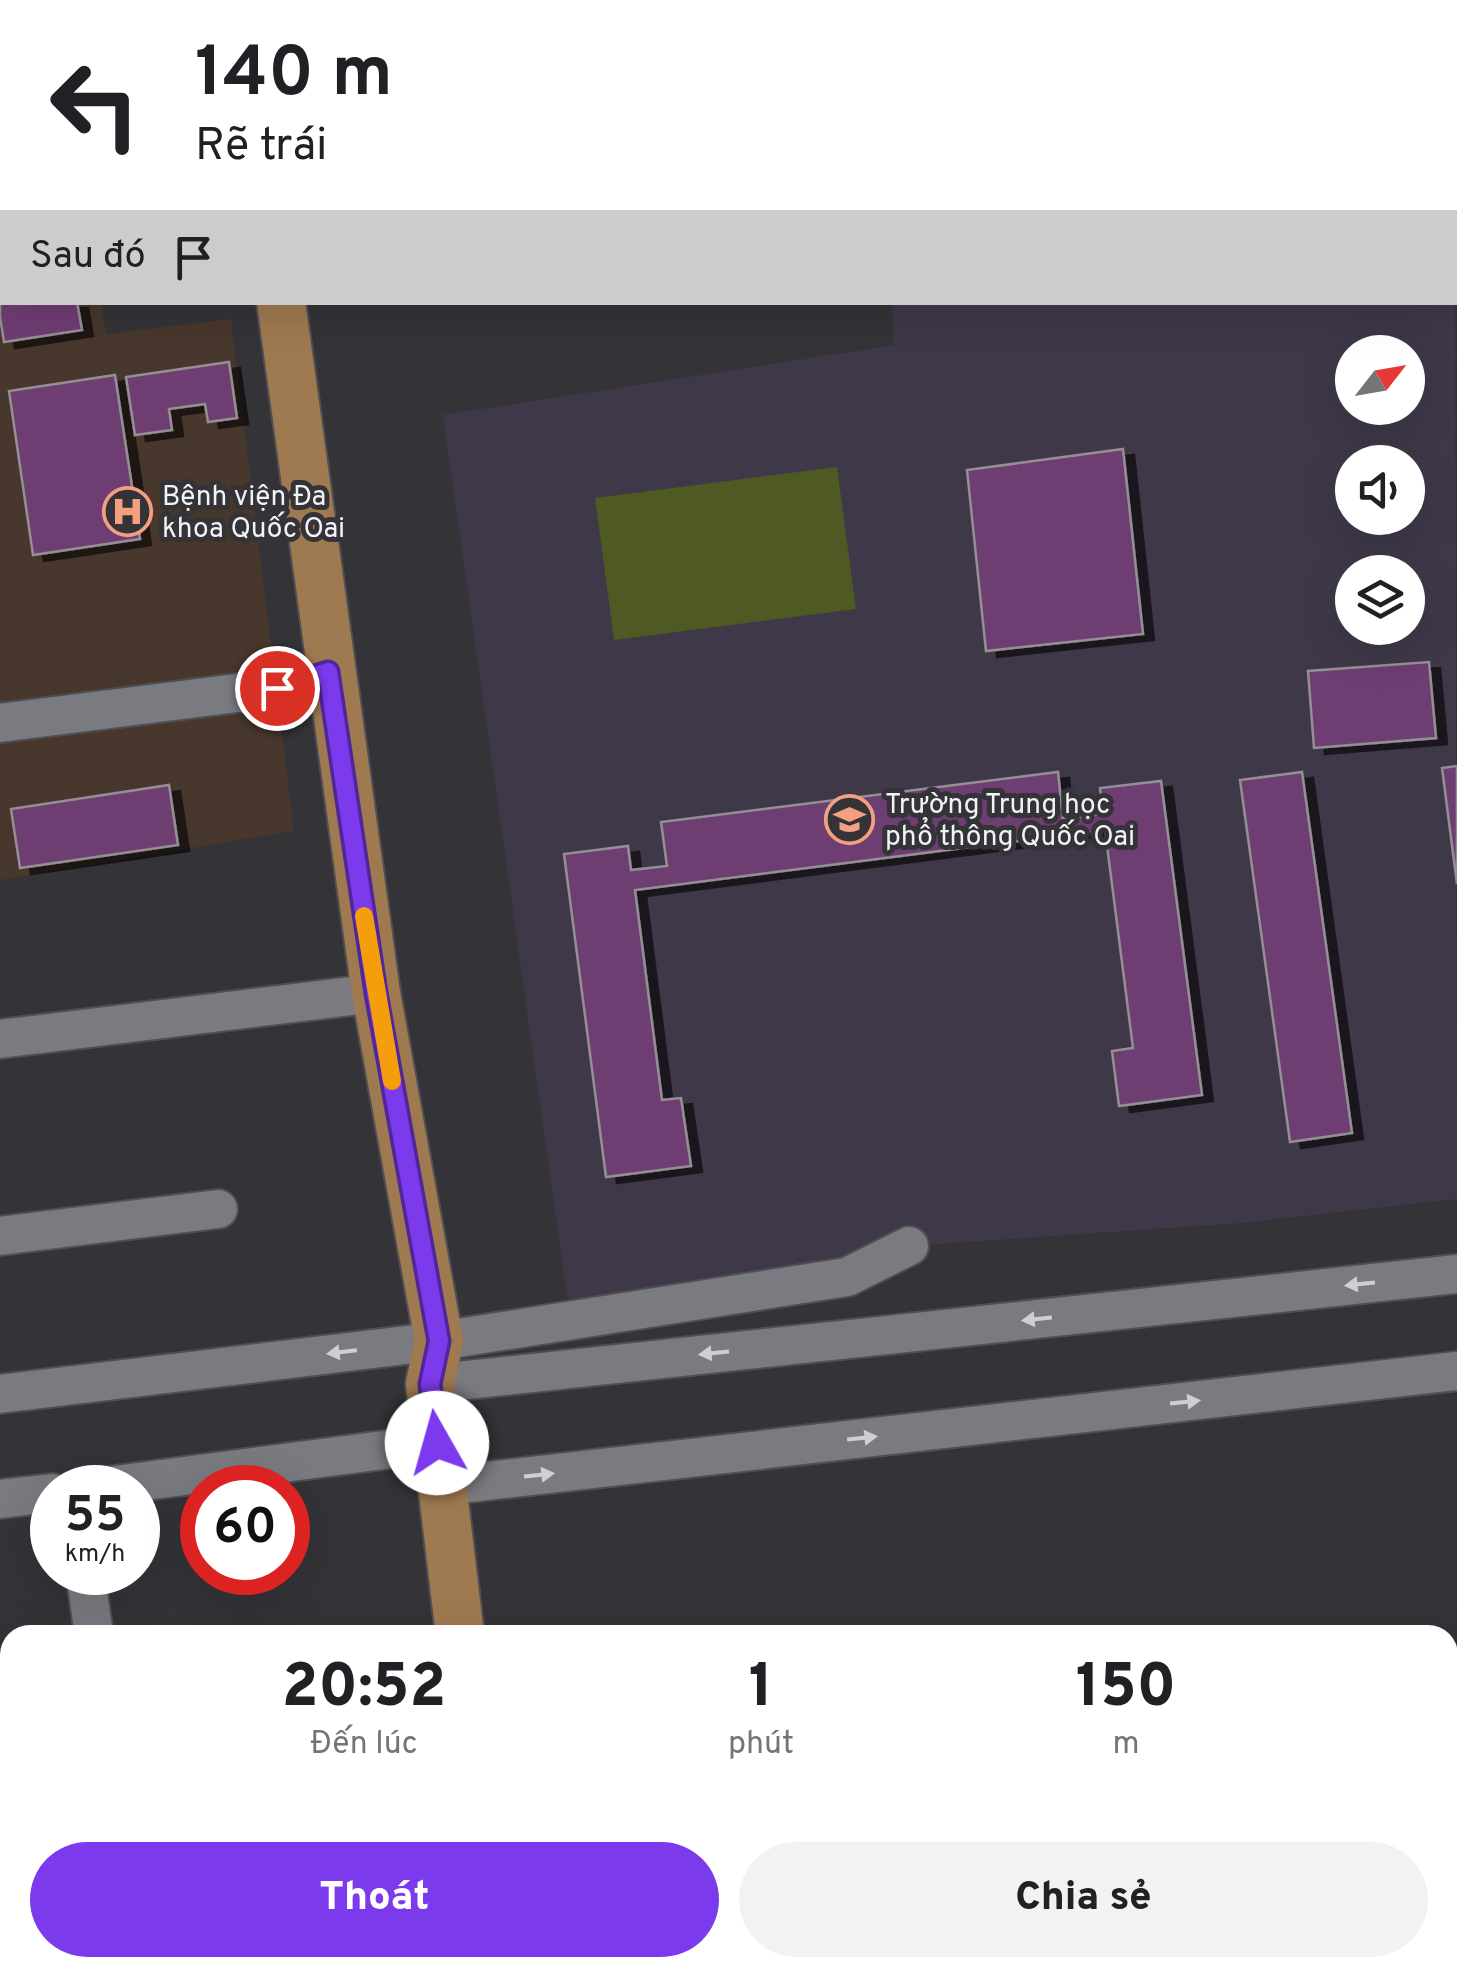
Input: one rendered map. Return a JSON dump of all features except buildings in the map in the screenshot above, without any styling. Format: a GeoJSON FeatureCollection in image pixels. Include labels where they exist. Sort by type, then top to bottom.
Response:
{"type":"FeatureCollection","features":[{"type":"Feature","properties":{"kind":"main road"},"geometry":{"type":"LineString","coordinates":[[281,305],[328,672],[434,1362],[439,1464],[459,1625]]}},
{"type":"Feature","properties":{"kind":"street"},"geometry":{"type":"LineString","coordinates":[[0,722],[277,688],[328,672]]}},
{"type":"Feature","properties":{"kind":"street"},"geometry":{"type":"LineString","coordinates":[[0,1039],[376,993]]}},
{"type":"Feature","properties":{"kind":"street"},"geometry":{"type":"LineString","coordinates":[[0,1236],[218,1209]]}},
{"type":"Feature","properties":{"kind":"street"},"geometry":{"type":"LineString","coordinates":[[434,1362],[847,1276],[909,1246]]}},
{"type":"Feature","properties":{"kind":"street"},"geometry":{"type":"LineString","coordinates":[[0,1394],[434,1362],[1457,1274]]}},
{"type":"Feature","properties":{"kind":"street"},"geometry":{"type":"LineString","coordinates":[[160,1483],[439,1464],[1457,1371]]}},
{"type":"Feature","properties":{"kind":"street"},"geometry":{"type":"LineString","coordinates":[[0,1499],[30,1495]]}},
{"type":"Feature","properties":{"kind":"street"},"geometry":{"type":"LineString","coordinates":[[89,1595],[93,1625]]}},
{"type":"Feature","properties":{"kind":"shaded area","name":"Bệnh viện Đa khoa Quốc Oai"},"geometry":{"type":"Polygon","coordinates":[[[0,305],[101,305],[106,334],[231,319],[294,831],[0,880],[0,305]]]}},
{"type":"Feature","properties":{"kind":"shaded area","name":"Trường Trung học phổ thông Quốc Oai"},"geometry":{"type":"Polygon","coordinates":[[[892,305],[1455,305],[1457,1199],[1242,1223],[909,1246],[568,1302],[443,415],[894,345],[892,305]]]}},
{"type":"Feature","properties":{"kind":"green space"},"geometry":{"type":"Polygon","coordinates":[[[837,467],[856,609],[614,640],[595,498],[837,467]]]}},
{"type":"Feature","properties":{"kind":"slow traffic"},"geometry":{"type":"LineString","coordinates":[[364,916],[392,1081]]}},
{"type":"Feature","properties":{"kind":"place","name":"Bệnh viện Đa khoa Quốc Oai"},"geometry":{"type":"Point","coordinates":[127,511]}},
{"type":"Feature","properties":{"kind":"place","name":"Trường Trung học phổ thông Quốc Oai"},"geometry":{"type":"Point","coordinates":[850,819]}},
{"type":"Feature","properties":{"kind":"route"},"geometry":{"type":"LineString","coordinates":[[277,688],[328,672],[376,993],[439,1341],[430,1384],[437,1443]]}}]}
